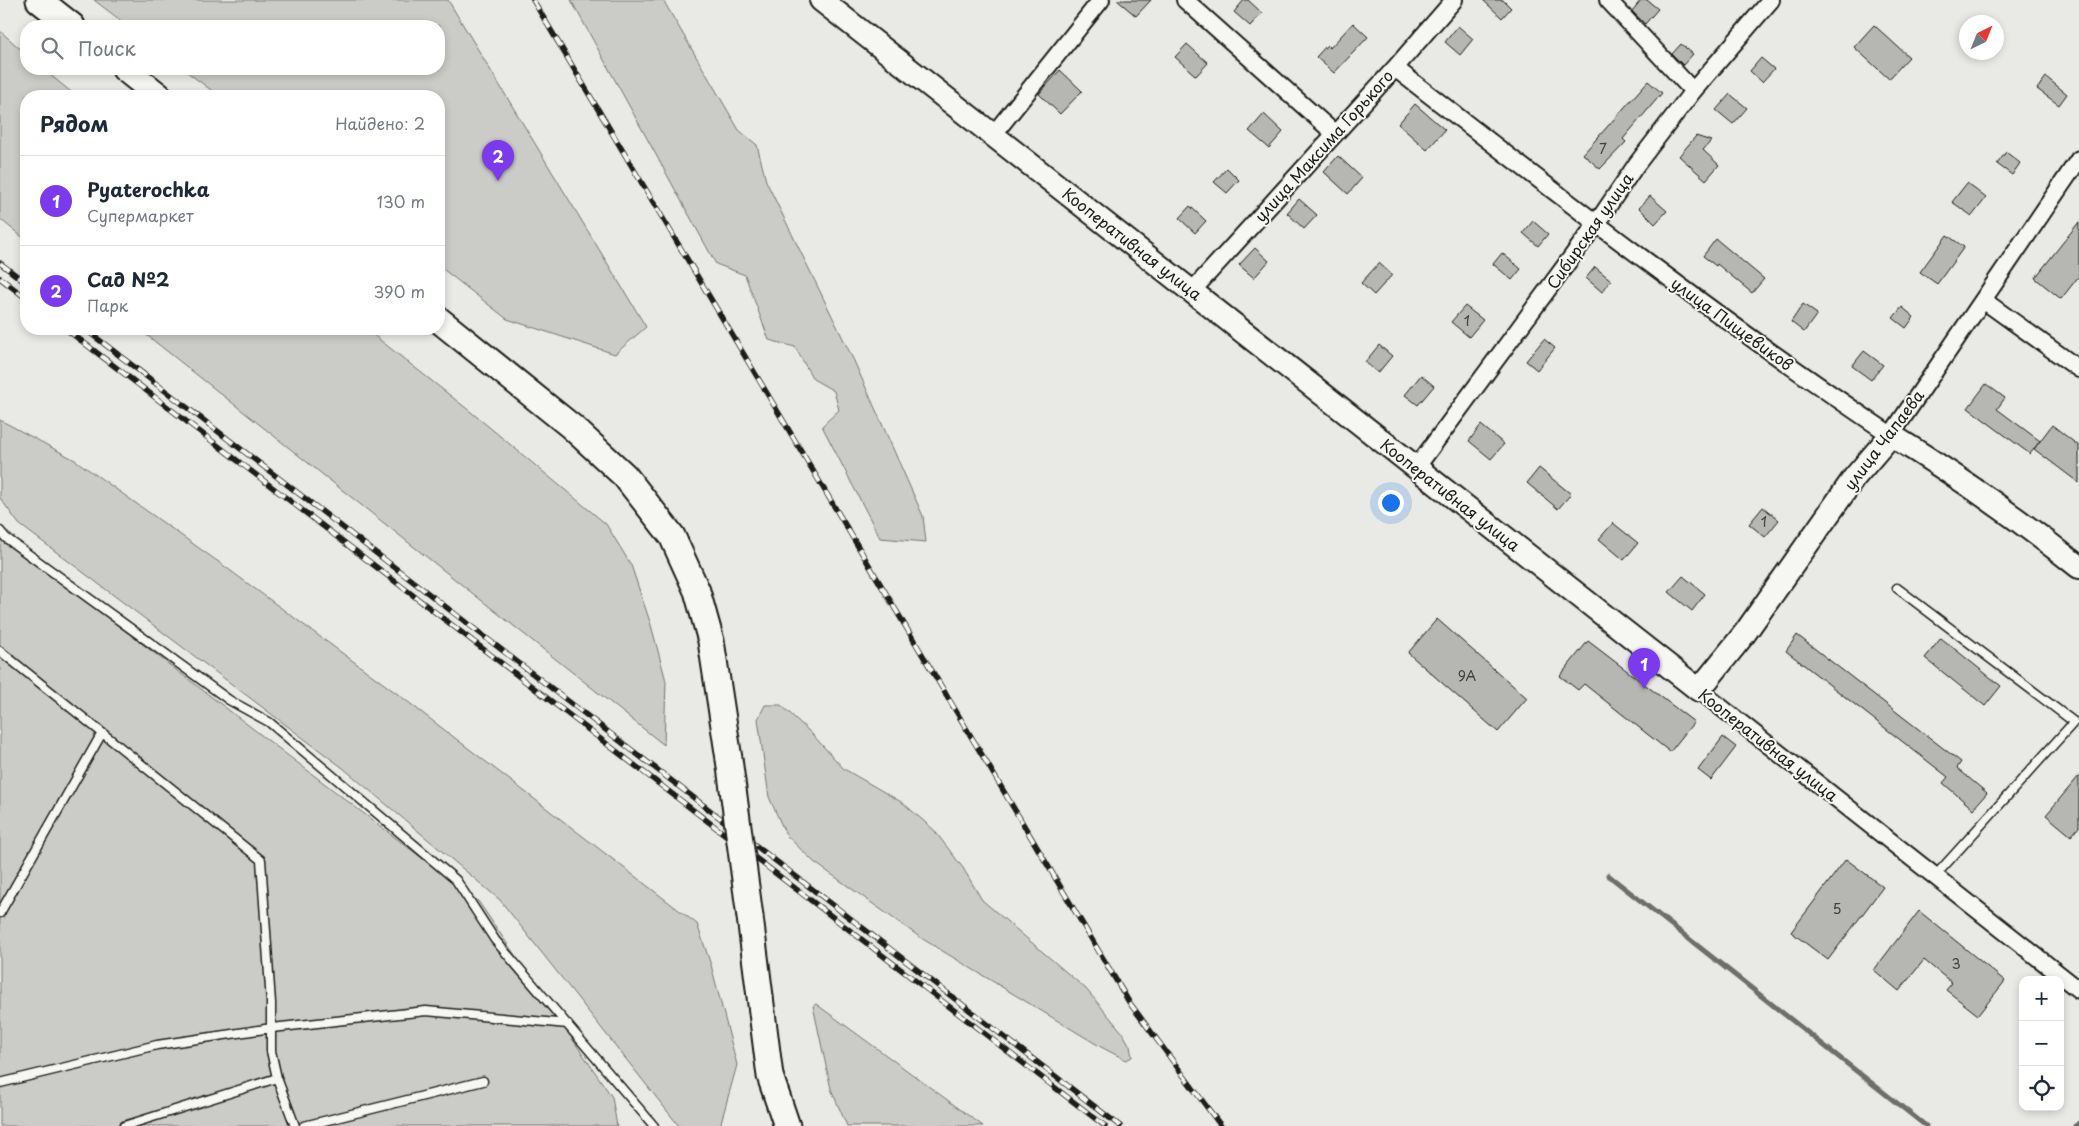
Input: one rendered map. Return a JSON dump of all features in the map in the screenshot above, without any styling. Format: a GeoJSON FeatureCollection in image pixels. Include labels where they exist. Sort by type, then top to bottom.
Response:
{"type":"FeatureCollection","features":[{"type":"Feature","properties":{"kind":"main road"},"geometry":{"type":"LineString","coordinates":[[39,0],[64,20]]}},
{"type":"Feature","properties":{"kind":"main road","name":"Кооперативная улица"},"geometry":{"type":"LineString","coordinates":[[821,0],[1699,690]]}},
{"type":"Feature","properties":{"kind":"main road"},"geometry":{"type":"LineString","coordinates":[[133,75],[151,90]]}},
{"type":"Feature","properties":{"kind":"main road"},"geometry":{"type":"LineString","coordinates":[[445,325],[579,433],[624,476],[672,536],[697,591],[710,641],[729,759],[770,1076],[788,1126]]}},
{"type":"Feature","properties":{"kind":"main road","name":"улица Пищевиков"},"geometry":{"type":"LineString","coordinates":[[1891,435],[1934,461],[2033,530],[2079,567]]}},
{"type":"Feature","properties":{"kind":"main road","name":"улица Чапаева"},"geometry":{"type":"LineString","coordinates":[[1699,690],[1745,633],[1854,478],[1891,435]]}},
{"type":"Feature","properties":{"kind":"street"},"geometry":{"type":"LineString","coordinates":[[993,135],[1101,0]]}},
{"type":"Feature","properties":{"kind":"street"},"geometry":{"type":"LineString","coordinates":[[1185,0],[1334,133]]}},
{"type":"Feature","properties":{"kind":"street","name":"улица Максима Горького"},"geometry":{"type":"LineString","coordinates":[[1192,292],[1454,0]]}},
{"type":"Feature","properties":{"kind":"street"},"geometry":{"type":"LineString","coordinates":[[1608,0],[1693,91]]}},
{"type":"Feature","properties":{"kind":"street","name":"Сибирская улица"},"geometry":{"type":"LineString","coordinates":[[1416,468],[1596,224],[1636,165],[1693,91],[1771,0]]}},
{"type":"Feature","properties":{"kind":"street","name":"улица Пищевиков"},"geometry":{"type":"LineString","coordinates":[[1395,68],[1596,224],[1808,380],[1891,435]]}},
{"type":"Feature","properties":{"kind":"street","name":"улица Чапаева"},"geometry":{"type":"LineString","coordinates":[[1891,435],[2079,160]]}},
{"type":"Feature","properties":{"kind":"street"},"geometry":{"type":"LineString","coordinates":[[1983,300],[2079,369]]}},
{"type":"Feature","properties":{"kind":"street","name":"Кооперативная улица"},"geometry":{"type":"LineString","coordinates":[[1699,690],[2079,990]]}},
{"type":"Feature","properties":{"kind":"lane"},"geometry":{"type":"LineString","coordinates":[[0,531],[6,538],[229,700],[269,722],[456,880],[495,940],[654,1126]]}},
{"type":"Feature","properties":{"kind":"lane"},"geometry":{"type":"LineString","coordinates":[[1897,588],[2074,722],[1935,876]]}},
{"type":"Feature","properties":{"kind":"lane"},"geometry":{"type":"LineString","coordinates":[[0,651],[261,860],[272,1028],[271,1051],[277,1078],[296,1126]]}},
{"type":"Feature","properties":{"kind":"lane"},"geometry":{"type":"LineString","coordinates":[[0,913],[102,732]]}},
{"type":"Feature","properties":{"kind":"lane"},"geometry":{"type":"LineString","coordinates":[[0,1083],[157,1045],[272,1028],[426,1011],[568,1024]]}},
{"type":"Feature","properties":{"kind":"lane"},"geometry":{"type":"LineString","coordinates":[[124,1126],[277,1078]]}},
{"type":"Feature","properties":{"kind":"lane"},"geometry":{"type":"LineString","coordinates":[[304,1126],[483,1081]]}},
{"type":"Feature","properties":{"kind":"shaded area"},"geometry":{"type":"Polygon","coordinates":[[[94,0],[448,0],[646,327],[615,354],[507,319],[445,271],[445,90],[211,90],[191,75],[445,75],[445,20],[120,20],[94,0]]]}},
{"type":"Feature","properties":{"kind":"shaded area"},"geometry":{"type":"Polygon","coordinates":[[[571,0],[663,0],[739,130],[757,145],[766,181],[854,361],[923,516],[926,542],[880,538],[822,426],[839,410],[834,391],[813,379],[795,347],[769,340],[745,275],[716,264],[571,0]]]}},
{"type":"Feature","properties":{"kind":"shaded area"},"geometry":{"type":"Polygon","coordinates":[[[0,31],[20,49],[20,75],[50,75],[69,90],[20,90],[20,235],[0,219],[0,31]]]}},
{"type":"Feature","properties":{"kind":"shaded area"},"geometry":{"type":"Polygon","coordinates":[[[147,335],[374,335],[471,412],[606,524],[631,565],[651,625],[666,681],[664,745],[147,335]]]}},
{"type":"Feature","properties":{"kind":"shaded area"},"geometry":{"type":"Polygon","coordinates":[[[0,420],[75,460],[220,563],[399,695],[697,924],[711,965],[737,1065],[720,1126],[679,1126],[500,900],[343,768],[19,524],[0,498],[0,420]]]}},
{"type":"Feature","properties":{"kind":"shaded area"},"geometry":{"type":"Polygon","coordinates":[[[0,535],[478,901],[612,1097],[617,1126],[0,1126],[0,535]]]}},
{"type":"Feature","properties":{"kind":"shaded area"},"geometry":{"type":"Polygon","coordinates":[[[765,705],[781,705],[811,733],[844,769],[903,803],[934,830],[963,868],[982,900],[1086,989],[1122,1032],[1130,1046],[1132,1057],[1126,1060],[1101,1047],[921,938],[814,862],[786,835],[769,797],[758,719],[765,705]]]}},
{"type":"Feature","properties":{"kind":"shaded area"},"geometry":{"type":"Polygon","coordinates":[[[816,1004],[983,1126],[847,1126],[831,1089],[813,1006],[816,1004]]]}},
{"type":"Feature","properties":{"kind":"building"},"geometry":{"type":"Polygon","coordinates":[[[1117,0],[1151,0],[1136,16],[1117,0]]]}},
{"type":"Feature","properties":{"kind":"building"},"geometry":{"type":"Polygon","coordinates":[[[1244,0],[1248,0],[1262,13],[1250,26],[1234,12],[1244,0]]]}},
{"type":"Feature","properties":{"kind":"building"},"geometry":{"type":"Polygon","coordinates":[[[1483,0],[1503,0],[1511,8],[1502,18],[1483,0]]]}},
{"type":"Feature","properties":{"kind":"building"},"geometry":{"type":"Polygon","coordinates":[[[1641,0],[1647,0],[1658,9],[1645,24],[1632,11],[1641,0]]]}},
{"type":"Feature","properties":{"kind":"building"},"geometry":{"type":"Polygon","coordinates":[[[1353,23],[1368,37],[1334,73],[1316,57],[1327,45],[1330,48],[1353,23]]]}},
{"type":"Feature","properties":{"kind":"building"},"geometry":{"type":"Polygon","coordinates":[[[1874,25],[1909,57],[1889,79],[1854,47],[1874,25]]]}},
{"type":"Feature","properties":{"kind":"building"},"geometry":{"type":"Polygon","coordinates":[[[1458,26],[1473,39],[1460,55],[1445,42],[1458,26]]]}},
{"type":"Feature","properties":{"kind":"building"},"geometry":{"type":"Polygon","coordinates":[[[1187,44],[1208,63],[1196,76],[1175,57],[1187,44]]]}},
{"type":"Feature","properties":{"kind":"building"},"geometry":{"type":"Polygon","coordinates":[[[1681,44],[1693,54],[1683,65],[1672,54],[1681,44]]]}},
{"type":"Feature","properties":{"kind":"building"},"geometry":{"type":"Polygon","coordinates":[[[1761,58],[1774,69],[1762,82],[1750,71],[1761,58]]]}},
{"type":"Feature","properties":{"kind":"building"},"geometry":{"type":"Polygon","coordinates":[[[1060,70],[1082,91],[1060,114],[1039,94],[1060,70]]]}},
{"type":"Feature","properties":{"kind":"building"},"geometry":{"type":"Polygon","coordinates":[[[2046,77],[2067,94],[2059,105],[2037,89],[2046,77]]]}},
{"type":"Feature","properties":{"kind":"building"},"geometry":{"type":"Polygon","coordinates":[[[1648,81],[1662,93],[1623,139],[1626,142],[1600,169],[1583,154],[1648,81]]]}},
{"type":"Feature","properties":{"kind":"building"},"geometry":{"type":"Polygon","coordinates":[[[1730,94],[1747,108],[1733,124],[1716,110],[1730,94]]]}},
{"type":"Feature","properties":{"kind":"building"},"geometry":{"type":"Polygon","coordinates":[[[1415,104],[1445,130],[1427,150],[1398,124],[1415,104]]]}},
{"type":"Feature","properties":{"kind":"building"},"geometry":{"type":"Polygon","coordinates":[[[1264,114],[1283,132],[1269,148],[1249,131],[1264,114]]]}},
{"type":"Feature","properties":{"kind":"building"},"geometry":{"type":"Polygon","coordinates":[[[1696,136],[1711,141],[1703,150],[1719,165],[1706,180],[1679,156],[1696,136]]]}},
{"type":"Feature","properties":{"kind":"building"},"geometry":{"type":"Polygon","coordinates":[[[2006,152],[2020,163],[2012,175],[1997,164],[2006,152]]]}},
{"type":"Feature","properties":{"kind":"building"},"geometry":{"type":"Polygon","coordinates":[[[1338,156],[1362,178],[1348,194],[1324,172],[1338,156]]]}},
{"type":"Feature","properties":{"kind":"building"},"geometry":{"type":"Polygon","coordinates":[[[1227,168],[1239,180],[1227,193],[1214,182],[1227,168]]]}},
{"type":"Feature","properties":{"kind":"building"},"geometry":{"type":"Polygon","coordinates":[[[1967,183],[1986,198],[1972,216],[1952,202],[1967,183]]]}},
{"type":"Feature","properties":{"kind":"building"},"geometry":{"type":"Polygon","coordinates":[[[1650,196],[1667,211],[1655,224],[1639,208],[1650,196]]]}},
{"type":"Feature","properties":{"kind":"building"},"geometry":{"type":"Polygon","coordinates":[[[1299,199],[1317,215],[1304,229],[1287,213],[1299,199]]]}},
{"type":"Feature","properties":{"kind":"building"},"geometry":{"type":"Polygon","coordinates":[[[1190,206],[1206,221],[1195,233],[1179,218],[1190,206]]]}},
{"type":"Feature","properties":{"kind":"building"},"geometry":{"type":"Polygon","coordinates":[[[1533,221],[1548,234],[1538,246],[1523,233],[1533,221]]]}},
{"type":"Feature","properties":{"kind":"building"},"geometry":{"type":"Polygon","coordinates":[[[2079,222],[2079,276],[2061,299],[2035,278],[2079,222]]]}},
{"type":"Feature","properties":{"kind":"building"},"geometry":{"type":"Polygon","coordinates":[[[1947,235],[1964,247],[1937,284],[1920,272],[1947,235]]]}},
{"type":"Feature","properties":{"kind":"building"},"geometry":{"type":"Polygon","coordinates":[[[1716,239],[1764,279],[1752,293],[1717,264],[1716,266],[1703,256],[1716,239]]]}},
{"type":"Feature","properties":{"kind":"building"},"geometry":{"type":"Polygon","coordinates":[[[1255,248],[1269,261],[1254,278],[1239,265],[1255,248]]]}},
{"type":"Feature","properties":{"kind":"building"},"geometry":{"type":"Polygon","coordinates":[[[1502,253],[1521,269],[1512,280],[1493,264],[1502,253]]]}},
{"type":"Feature","properties":{"kind":"building"},"geometry":{"type":"Polygon","coordinates":[[[1379,263],[1392,275],[1374,295],[1361,283],[1379,263]]]}},
{"type":"Feature","properties":{"kind":"building"},"geometry":{"type":"Polygon","coordinates":[[[1595,267],[1611,280],[1602,292],[1586,278],[1595,267]]]}},
{"type":"Feature","properties":{"kind":"building"},"geometry":{"type":"Polygon","coordinates":[[[1803,304],[1817,314],[1804,332],[1791,322],[1803,304]]]}},
{"type":"Feature","properties":{"kind":"building"},"geometry":{"type":"Polygon","coordinates":[[[1465,306],[1483,320],[1469,337],[1451,322],[1465,306]]]}},
{"type":"Feature","properties":{"kind":"building"},"geometry":{"type":"Polygon","coordinates":[[[1902,307],[1914,317],[1906,328],[1893,318],[1902,307]]]}},
{"type":"Feature","properties":{"kind":"building"},"geometry":{"type":"Polygon","coordinates":[[[1544,339],[1555,348],[1537,370],[1526,361],[1544,339]]]}},
{"type":"Feature","properties":{"kind":"building"},"geometry":{"type":"Polygon","coordinates":[[[1379,345],[1392,356],[1378,373],[1365,362],[1379,345]]]}},
{"type":"Feature","properties":{"kind":"building"},"geometry":{"type":"Polygon","coordinates":[[[1864,351],[1883,365],[1871,380],[1852,366],[1864,351]]]}},
{"type":"Feature","properties":{"kind":"building"},"geometry":{"type":"Polygon","coordinates":[[[1421,375],[1434,386],[1418,405],[1405,395],[1421,375]]]}},
{"type":"Feature","properties":{"kind":"building"},"geometry":{"type":"Polygon","coordinates":[[[1986,384],[2005,398],[1997,409],[2040,441],[2030,454],[1968,408],[1986,384]]]}},
{"type":"Feature","properties":{"kind":"building"},"geometry":{"type":"Polygon","coordinates":[[[1481,425],[1504,444],[1491,459],[1469,441],[1481,425]]]}},
{"type":"Feature","properties":{"kind":"building"},"geometry":{"type":"Polygon","coordinates":[[[2052,425],[2079,446],[2079,483],[2034,449],[2052,425]]]}},
{"type":"Feature","properties":{"kind":"building"},"geometry":{"type":"Polygon","coordinates":[[[1539,468],[1571,494],[1558,509],[1527,483],[1539,468]]]}},
{"type":"Feature","properties":{"kind":"building"},"geometry":{"type":"Polygon","coordinates":[[[1763,507],[1779,520],[1765,537],[1749,524],[1763,507]]]}},
{"type":"Feature","properties":{"kind":"building"},"geometry":{"type":"Polygon","coordinates":[[[1613,523],[1638,543],[1624,560],[1599,539],[1613,523]]]}},
{"type":"Feature","properties":{"kind":"building"},"geometry":{"type":"Polygon","coordinates":[[[1683,576],[1705,594],[1692,611],[1669,592],[1683,576]]]}},
{"type":"Feature","properties":{"kind":"building"},"geometry":{"type":"Polygon","coordinates":[[[1437,619],[1527,698],[1498,732],[1408,653],[1437,619]]]}},
{"type":"Feature","properties":{"kind":"building"},"geometry":{"type":"Polygon","coordinates":[[[1797,635],[1961,762],[1957,768],[1987,793],[1973,809],[1943,783],[1948,777],[1786,651],[1797,635]]]}},
{"type":"Feature","properties":{"kind":"building"},"geometry":{"type":"Polygon","coordinates":[[[1941,638],[2001,686],[1985,706],[1925,658],[1941,638]]]}},
{"type":"Feature","properties":{"kind":"building"},"geometry":{"type":"Polygon","coordinates":[[[1588,641],[1694,722],[1670,752],[1584,684],[1578,690],[1560,676],[1588,641]]]}},
{"type":"Feature","properties":{"kind":"building"},"geometry":{"type":"Polygon","coordinates":[[[1723,737],[1736,747],[1711,780],[1698,770],[1723,737]]]}},
{"type":"Feature","properties":{"kind":"building"},"geometry":{"type":"Polygon","coordinates":[[[2079,776],[2079,827],[2071,836],[2046,815],[2079,776]]]}},
{"type":"Feature","properties":{"kind":"building"},"geometry":{"type":"Polygon","coordinates":[[[1846,859],[1883,887],[1828,960],[1791,932],[1846,859]]]}},
{"type":"Feature","properties":{"kind":"building"},"geometry":{"type":"Polygon","coordinates":[[[1919,911],[2005,981],[1978,1015],[1946,990],[1952,983],[1924,960],[1899,991],[1874,970],[1919,911]]]}},
{"type":"Feature","properties":{"kind":"waterway"},"geometry":{"type":"LineString","coordinates":[[1608,875],[1926,1126]]}},
{"type":"Feature","properties":{"kind":"waterway"},"geometry":{"type":"LineString","coordinates":[[2075,1126],[2079,1123]]}},
{"type":"Feature","properties":{"kind":"railway"},"geometry":{"type":"LineString","coordinates":[[533,0],[1129,1002],[1221,1126]]}},
{"type":"Feature","properties":{"kind":"railway"},"geometry":{"type":"LineString","coordinates":[[0,263],[20,278]]}},
{"type":"Feature","properties":{"kind":"railway"},"geometry":{"type":"LineString","coordinates":[[0,278],[20,293]]}},
{"type":"Feature","properties":{"kind":"railway"},"geometry":{"type":"LineString","coordinates":[[74,335],[1105,1126]]}},
{"type":"Feature","properties":{"kind":"railway"},"geometry":{"type":"LineString","coordinates":[[93,335],[1120,1126]]}},
{"type":"Feature","properties":{"kind":"place","name":"Сад №2"},"geometry":{"type":"Point","coordinates":[498,181]}},
{"type":"Feature","properties":{"kind":"place","name":"Pyaterochka"},"geometry":{"type":"Point","coordinates":[1644,689]}}]}
